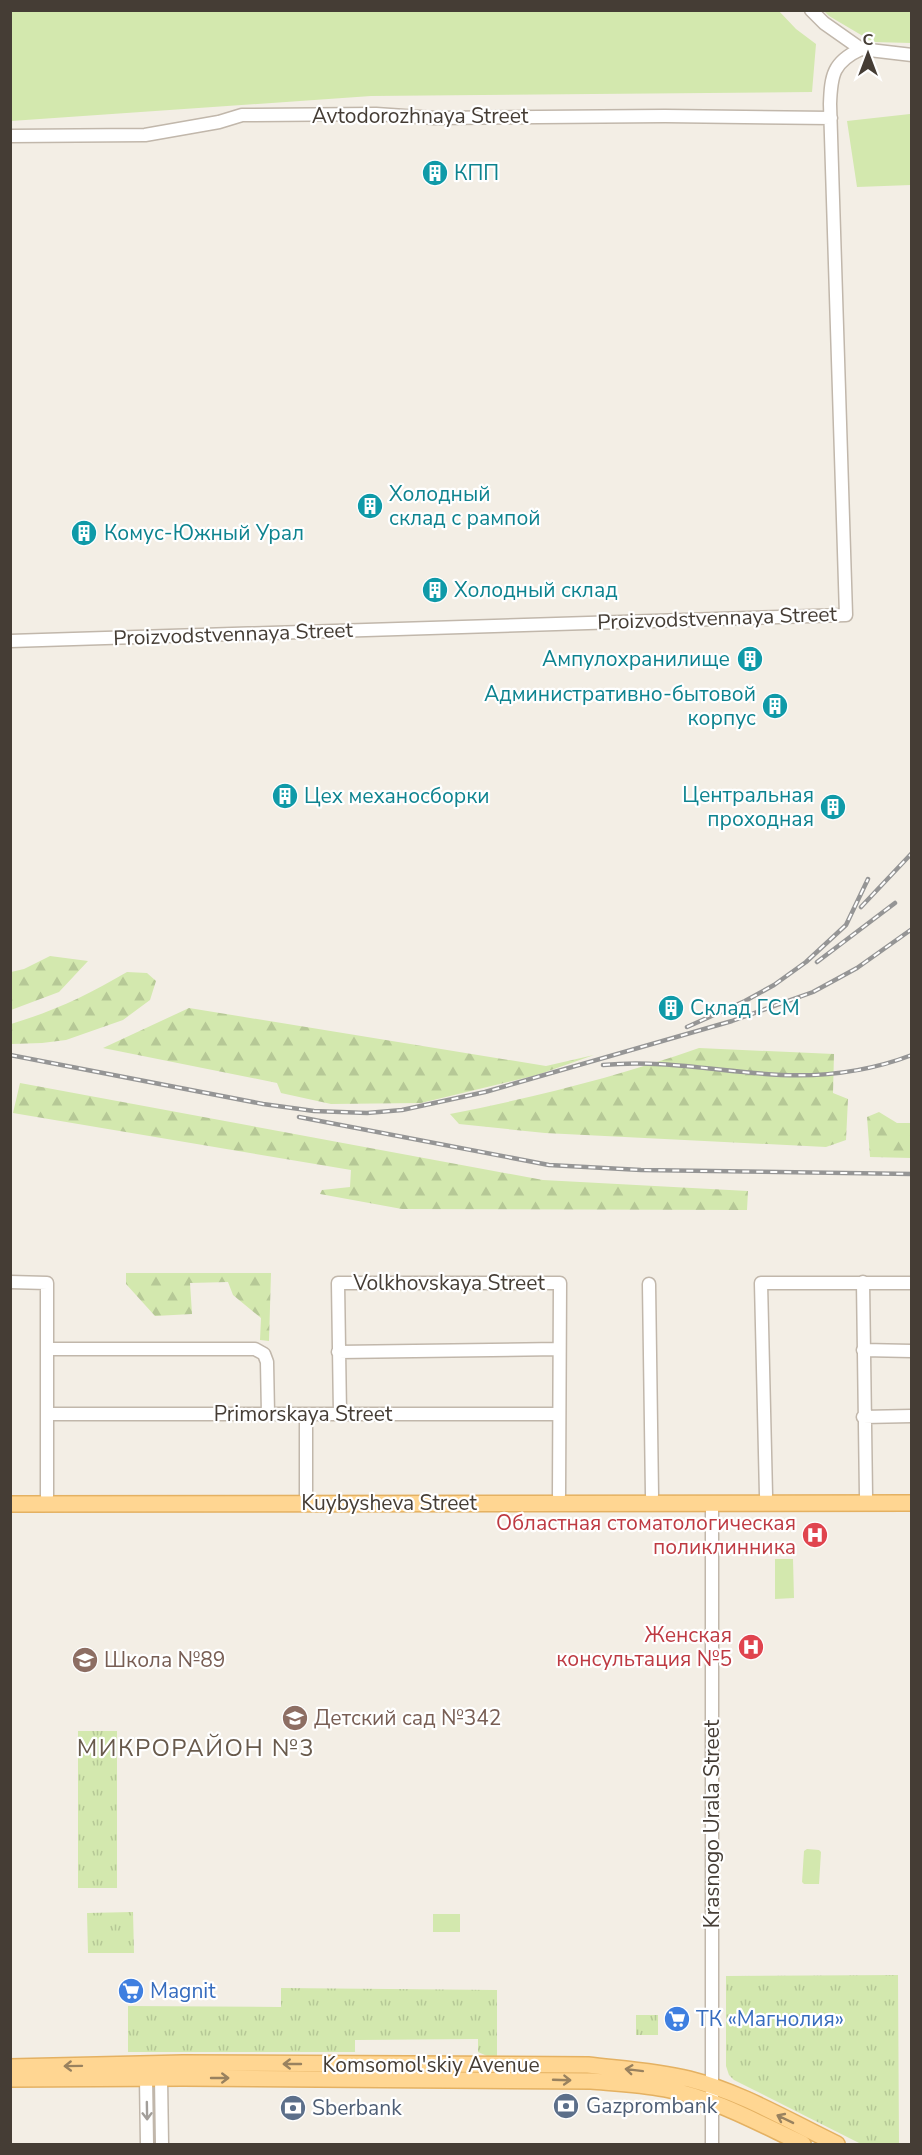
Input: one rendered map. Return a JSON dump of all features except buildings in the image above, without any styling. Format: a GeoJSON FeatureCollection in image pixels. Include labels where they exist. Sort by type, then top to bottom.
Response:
{"type":"FeatureCollection","features":[{"type":"Feature","properties":{"kind":"main road","name":"Kuybysheva Street"},"geometry":{"type":"LineString","coordinates":[[560,1499],[652,1495],[712,1499],[766,1496],[912,1503]]}},
{"type":"Feature","properties":{"kind":"main road","name":"Kuybysheva Street"},"geometry":{"type":"LineString","coordinates":[[10,1496],[47,1500],[866,1499],[912,1496]]}},
{"type":"Feature","properties":{"kind":"main road","name":"Kuybysheva Street"},"geometry":{"type":"LineString","coordinates":[[10,1504],[47,1500]]}},
{"type":"Feature","properties":{"kind":"main road","name":"Komsomol'skiy Avenue"},"geometry":{"type":"LineString","coordinates":[[10,2067],[113,2066],[153,2063],[588,2065],[691,2080],[712,2095],[803,2145]]}},
{"type":"Feature","properties":{"kind":"main road"},"geometry":{"type":"LineString","coordinates":[[84,2079],[118,2074],[120,2069],[113,2066]]}},
{"type":"Feature","properties":{"kind":"main road","name":"Komsomol'skiy Avenue"},"geometry":{"type":"LineString","coordinates":[[10,2079],[591,2080],[712,2095],[733,2094],[837,2145]]}},
{"type":"Feature","properties":{"kind":"street"},"geometry":{"type":"LineString","coordinates":[[811,10],[824,23],[861,50],[912,55]]}},
{"type":"Feature","properties":{"kind":"street","name":"Proizvodstvennaya Street"},"geometry":{"type":"LineString","coordinates":[[10,641],[846,615],[831,82],[838,64],[849,55],[861,50]]}},
{"type":"Feature","properties":{"kind":"street","name":"Avtodorozhnaya Street"},"geometry":{"type":"LineString","coordinates":[[10,136],[145,135],[219,122],[242,115],[376,114],[434,118],[664,116],[831,118]]}},
{"type":"Feature","properties":{"kind":"street"},"geometry":{"type":"LineString","coordinates":[[10,1282],[47,1283],[47,1500]]}},
{"type":"Feature","properties":{"kind":"street"},"geometry":{"type":"LineString","coordinates":[[863,1282],[866,1499]]}},
{"type":"Feature","properties":{"kind":"street","name":"Volkhovskaya Street"},"geometry":{"type":"LineString","coordinates":[[338,1352],[338,1283],[560,1283],[560,1350]]}},
{"type":"Feature","properties":{"kind":"street"},"geometry":{"type":"LineString","coordinates":[[766,1496],[761,1283],[912,1283]]}},
{"type":"Feature","properties":{"kind":"street"},"geometry":{"type":"LineString","coordinates":[[649,1284],[652,1495]]}},
{"type":"Feature","properties":{"kind":"street"},"geometry":{"type":"LineString","coordinates":[[47,1349],[255,1350],[264,1354],[267,1362],[268,1414]]}},
{"type":"Feature","properties":{"kind":"street"},"geometry":{"type":"LineString","coordinates":[[339,1414],[338,1352],[560,1350],[560,1499]]}},
{"type":"Feature","properties":{"kind":"street"},"geometry":{"type":"LineString","coordinates":[[863,1350],[912,1351]]}},
{"type":"Feature","properties":{"kind":"street","name":"Primorskaya Street"},"geometry":{"type":"LineString","coordinates":[[47,1414],[559,1414]]}},
{"type":"Feature","properties":{"kind":"street"},"geometry":{"type":"LineString","coordinates":[[306,1414],[306,1499]]}},
{"type":"Feature","properties":{"kind":"street"},"geometry":{"type":"LineString","coordinates":[[864,1417],[912,1416]]}},
{"type":"Feature","properties":{"kind":"street","name":"Krasnogo Urala Street"},"geometry":{"type":"LineString","coordinates":[[712,1499],[712,2145]]}},
{"type":"Feature","properties":{"kind":"street"},"geometry":{"type":"LineString","coordinates":[[153,2063],[162,2145]]}},
{"type":"Feature","properties":{"kind":"street"},"geometry":{"type":"LineString","coordinates":[[147,2145],[154,2078]]}},
{"type":"Feature","properties":{"kind":"green space"},"geometry":{"type":"Polygon","coordinates":[[[778,10],[796,29],[816,44],[812,92],[371,96],[11,121],[11,11],[778,10]]]}},
{"type":"Feature","properties":{"kind":"green space"},"geometry":{"type":"Polygon","coordinates":[[[824,11],[911,11],[911,43],[873,42],[824,11]]]}},
{"type":"Feature","properties":{"kind":"green space"},"geometry":{"type":"Polygon","coordinates":[[[911,101],[911,185],[857,187],[847,121],[910,114],[911,101]]]}},
{"type":"Feature","properties":{"kind":"green space"},"geometry":{"type":"Polygon","coordinates":[[[50,956],[88,961],[59,992],[11,1010],[11,972],[24,969],[50,956]]]}},
{"type":"Feature","properties":{"kind":"green space"},"geometry":{"type":"Polygon","coordinates":[[[127,972],[147,973],[156,981],[150,1000],[123,1020],[66,1040],[11,1044],[11,1024],[70,1002],[127,972]]]}},
{"type":"Feature","properties":{"kind":"green space"},"geometry":{"type":"Polygon","coordinates":[[[189,1008],[546,1066],[594,1055],[537,1075],[421,1103],[331,1104],[281,1093],[277,1083],[103,1048],[189,1008]]]}},
{"type":"Feature","properties":{"kind":"green space"},"geometry":{"type":"Polygon","coordinates":[[[699,1048],[834,1054],[833,1093],[848,1099],[846,1140],[826,1147],[545,1133],[459,1124],[450,1114],[576,1086],[699,1048]]]}},
{"type":"Feature","properties":{"kind":"green space"},"geometry":{"type":"Polygon","coordinates":[[[20,1083],[543,1180],[748,1191],[747,1210],[402,1209],[320,1194],[322,1190],[350,1187],[351,1170],[13,1113],[20,1083]]]}},
{"type":"Feature","properties":{"kind":"green space"},"geometry":{"type":"Polygon","coordinates":[[[879,1112],[897,1123],[911,1123],[911,1158],[870,1157],[867,1117],[879,1112]]]}},
{"type":"Feature","properties":{"kind":"green space"},"geometry":{"type":"Polygon","coordinates":[[[126,1273],[271,1273],[269,1341],[260,1340],[261,1318],[233,1295],[228,1282],[190,1283],[192,1314],[155,1316],[126,1284],[126,1273]]]}},
{"type":"Feature","properties":{"kind":"green space"},"geometry":{"type":"Polygon","coordinates":[[[775,1559],[793,1559],[794,1598],[775,1599],[775,1559]]]}},
{"type":"Feature","properties":{"kind":"green space"},"geometry":{"type":"Polygon","coordinates":[[[78,1731],[117,1731],[117,1888],[78,1888],[78,1731]]]}},
{"type":"Feature","properties":{"kind":"green space"},"geometry":{"type":"Polygon","coordinates":[[[807,1849],[821,1852],[819,1884],[802,1882],[804,1851],[807,1849]]]}},
{"type":"Feature","properties":{"kind":"green space"},"geometry":{"type":"Polygon","coordinates":[[[133,1912],[134,1953],[88,1953],[87,1913],[133,1912]]]}},
{"type":"Feature","properties":{"kind":"green space"},"geometry":{"type":"Polygon","coordinates":[[[433,1914],[460,1914],[460,1932],[433,1932],[433,1914]]]}},
{"type":"Feature","properties":{"kind":"green space"},"geometry":{"type":"Polygon","coordinates":[[[898,1975],[899,2144],[861,2144],[734,2080],[729,2075],[726,2066],[726,1976],[898,1975]]]}},
{"type":"Feature","properties":{"kind":"green space"},"geometry":{"type":"Polygon","coordinates":[[[281,1988],[497,1990],[497,2056],[487,2056],[478,2052],[478,2039],[355,2040],[355,2052],[128,2052],[128,2006],[281,2007],[281,1988]]]}},
{"type":"Feature","properties":{"kind":"green space"},"geometry":{"type":"Polygon","coordinates":[[[636,2015],[658,2015],[658,2035],[636,2035],[636,2015]]]}},
{"type":"Feature","properties":{"kind":"railway"},"geometry":{"type":"LineString","coordinates":[[861,907],[912,853]]}},
{"type":"Feature","properties":{"kind":"railway"},"geometry":{"type":"LineString","coordinates":[[687,1027],[745,1001],[774,985],[806,962],[846,925],[868,879]]}},
{"type":"Feature","properties":{"kind":"railway"},"geometry":{"type":"LineString","coordinates":[[817,962],[895,903]]}},
{"type":"Feature","properties":{"kind":"railway"},"geometry":{"type":"LineString","coordinates":[[10,1055],[263,1104],[314,1111],[367,1113],[402,1110],[485,1092],[732,1021],[813,992],[857,968],[912,929]]}},
{"type":"Feature","properties":{"kind":"railway"},"geometry":{"type":"LineString","coordinates":[[603,1065],[648,1064],[781,1075],[815,1075],[864,1069],[912,1055]]}},
{"type":"Feature","properties":{"kind":"railway"},"geometry":{"type":"LineString","coordinates":[[299,1117],[549,1165],[641,1170],[912,1174]]}},
{"type":"Feature","properties":{"kind":"place","name":"КПП"},"geometry":{"type":"Point","coordinates":[435,173]}},
{"type":"Feature","properties":{"kind":"place","name":"Холодный склад с рампой"},"geometry":{"type":"Point","coordinates":[370,506]}},
{"type":"Feature","properties":{"kind":"place","name":"Комус-Южный Урал"},"geometry":{"type":"Point","coordinates":[84,533]}},
{"type":"Feature","properties":{"kind":"place","name":"Холодный склад"},"geometry":{"type":"Point","coordinates":[435,590]}},
{"type":"Feature","properties":{"kind":"place","name":"Ампулохранилище"},"geometry":{"type":"Point","coordinates":[750,659]}},
{"type":"Feature","properties":{"kind":"place","name":"Административно-бытовой корпус"},"geometry":{"type":"Point","coordinates":[775,706]}},
{"type":"Feature","properties":{"kind":"place","name":"Цех механосборки"},"geometry":{"type":"Point","coordinates":[285,796]}},
{"type":"Feature","properties":{"kind":"place","name":"Центральная проходная"},"geometry":{"type":"Point","coordinates":[833,807]}},
{"type":"Feature","properties":{"kind":"place","name":"Склад ГСМ"},"geometry":{"type":"Point","coordinates":[671,1008]}},
{"type":"Feature","properties":{"kind":"place","name":"Областная стоматологическая поликлинника"},"geometry":{"type":"Point","coordinates":[815,1535]}},
{"type":"Feature","properties":{"kind":"place","name":"Женская консультация №5"},"geometry":{"type":"Point","coordinates":[751,1647]}},
{"type":"Feature","properties":{"kind":"place","name":"Школа №89"},"geometry":{"type":"Point","coordinates":[85,1660]}},
{"type":"Feature","properties":{"kind":"place","name":"Детский сад №342"},"geometry":{"type":"Point","coordinates":[295,1718]}},
{"type":"Feature","properties":{"kind":"place","name":"Magnit"},"geometry":{"type":"Point","coordinates":[131,1991]}},
{"type":"Feature","properties":{"kind":"place","name":"ТК «Магнолия»"},"geometry":{"type":"Point","coordinates":[677,2019]}},
{"type":"Feature","properties":{"kind":"place","name":"Gazprombank"},"geometry":{"type":"Point","coordinates":[566,2106]}},
{"type":"Feature","properties":{"kind":"place","name":"Sberbank"},"geometry":{"type":"Point","coordinates":[293,2108]}},
{"type":"Feature","properties":{"kind":"district","name":"МИКРОРАЙОН №3"},"geometry":{"type":"Point","coordinates":[196,1748]}}]}
